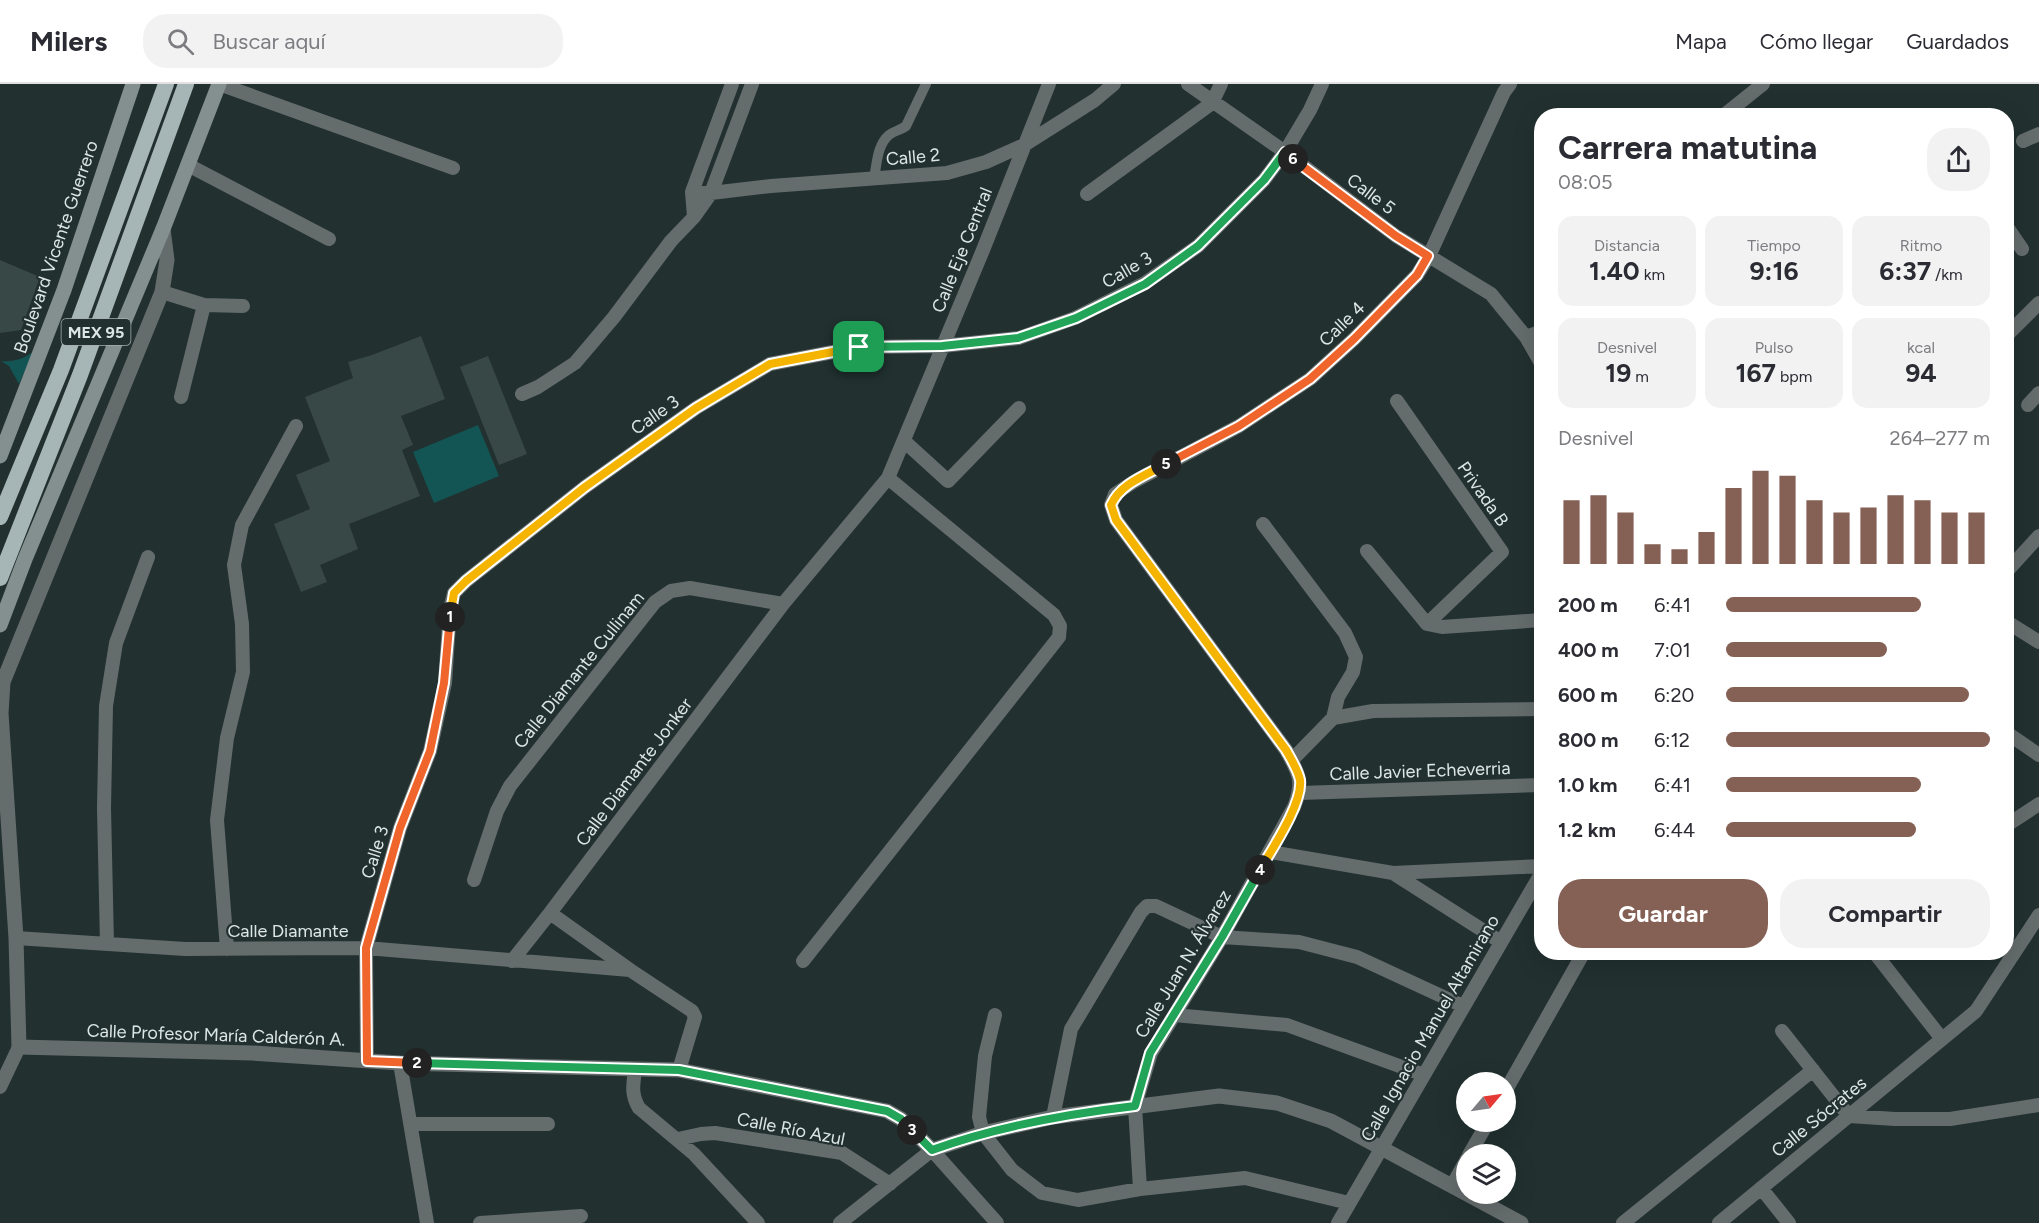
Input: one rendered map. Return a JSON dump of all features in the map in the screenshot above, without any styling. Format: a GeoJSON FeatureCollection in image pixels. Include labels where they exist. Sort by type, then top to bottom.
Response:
{"type":"FeatureCollection","features":[{"type":"Feature","properties":{"kind":"highway","name":"MEX 95"},"geometry":{"type":"LineString","coordinates":[[0,517],[61,370],[166,84]]}},
{"type":"Feature","properties":{"kind":"highway","name":"MEX 95"},"geometry":{"type":"LineString","coordinates":[[0,578],[80,375],[186,84]]}},
{"type":"Feature","properties":{"kind":"main road","name":"Boulevard Vicente Guerrero"},"geometry":{"type":"LineString","coordinates":[[0,456],[64,290],[133,84]]}},
{"type":"Feature","properties":{"kind":"main road"},"geometry":{"type":"LineString","coordinates":[[0,625],[163,229],[219,84]]}},
{"type":"Feature","properties":{"kind":"street"},"geometry":{"type":"LineString","coordinates":[[219,84],[453,168]]}},
{"type":"Feature","properties":{"kind":"street"},"geometry":{"type":"LineString","coordinates":[[694,217],[692,192],[732,84]]}},
{"type":"Feature","properties":{"kind":"street"},"geometry":{"type":"LineString","coordinates":[[522,394],[538,387],[575,363],[671,241],[694,217],[711,193],[752,84]]}},
{"type":"Feature","properties":{"kind":"street"},"geometry":{"type":"LineString","coordinates":[[874,178],[880,149],[886,137],[906,126],[926,84]]}},
{"type":"Feature","properties":{"kind":"street","name":"Calle Eje Central"},"geometry":{"type":"LineString","coordinates":[[783,604],[888,478],[983,250],[1048,84]]}},
{"type":"Feature","properties":{"kind":"street","name":"Calle 2"},"geometry":{"type":"LineString","coordinates":[[692,192],[711,193],[771,186],[947,173],[986,162],[1024,146],[1095,100],[1114,84]]}},
{"type":"Feature","properties":{"kind":"street","name":"Calle 5"},"geometry":{"type":"LineString","coordinates":[[1188,84],[1285,152],[1396,236],[1491,294],[1526,337],[1534,351]]}},
{"type":"Feature","properties":{"kind":"street"},"geometry":{"type":"LineString","coordinates":[[1087,194],[1212,103],[1221,84]]}},
{"type":"Feature","properties":{"kind":"street","name":"Calle 3"},"geometry":{"type":"LineString","coordinates":[[367,1061],[366,948],[400,828],[430,751],[444,683],[450,609],[454,593],[466,581],[613,467],[696,408],[770,364],[859,347],[942,346],[1018,338],[1076,318],[1145,284],[1198,246],[1264,180],[1285,152],[1310,110],[1322,84]]}},
{"type":"Feature","properties":{"kind":"street","name":"Calle 4"},"geometry":{"type":"LineString","coordinates":[[1292,760],[1116,520],[1111,505],[1115,494],[1135,481],[1239,426],[1310,379],[1354,339],[1417,275],[1504,92],[1510,84]]}},
{"type":"Feature","properties":{"kind":"street"},"geometry":{"type":"LineString","coordinates":[[1733,108],[1763,84]]}},
{"type":"Feature","properties":{"kind":"street"},"geometry":{"type":"LineString","coordinates":[[2023,141],[2039,134]]}},
{"type":"Feature","properties":{"kind":"street"},"geometry":{"type":"LineString","coordinates":[[188,165],[329,238]]}},
{"type":"Feature","properties":{"kind":"street"},"geometry":{"type":"LineString","coordinates":[[0,1086],[20,1047],[16,938],[1,714],[3,682],[162,292],[167,260],[163,229]]}},
{"type":"Feature","properties":{"kind":"street"},"geometry":{"type":"LineString","coordinates":[[2014,237],[2022,249]]}},
{"type":"Feature","properties":{"kind":"street"},"geometry":{"type":"LineString","coordinates":[[162,292],[204,305],[243,306]]}},
{"type":"Feature","properties":{"kind":"street"},"geometry":{"type":"LineString","coordinates":[[2014,328],[2039,303]]}},
{"type":"Feature","properties":{"kind":"street"},"geometry":{"type":"LineString","coordinates":[[181,397],[204,305]]}},
{"type":"Feature","properties":{"kind":"street"},"geometry":{"type":"LineString","coordinates":[[1526,337],[1534,334]]}},
{"type":"Feature","properties":{"kind":"street"},"geometry":{"type":"LineString","coordinates":[[2028,405],[2039,393]]}},
{"type":"Feature","properties":{"kind":"street","name":"Privada B"},"geometry":{"type":"LineString","coordinates":[[1397,401],[1502,552],[1427,624]]}},
{"type":"Feature","properties":{"kind":"street"},"geometry":{"type":"LineString","coordinates":[[904,441],[948,481],[1018,408]]}},
{"type":"Feature","properties":{"kind":"street"},"geometry":{"type":"LineString","coordinates":[[227,949],[217,820],[227,738],[243,672],[242,624],[234,565],[242,525],[296,426]]}},
{"type":"Feature","properties":{"kind":"street"},"geometry":{"type":"LineString","coordinates":[[803,961],[1059,637],[1060,626],[1054,615],[888,478]]}},
{"type":"Feature","properties":{"kind":"street"},"geometry":{"type":"LineString","coordinates":[[1263,524],[1345,633],[1356,657],[1353,672],[1338,697],[1333,718],[1292,760],[1300,778],[1300,793]]}},
{"type":"Feature","properties":{"kind":"street"},"geometry":{"type":"LineString","coordinates":[[2014,563],[2039,536]]}},
{"type":"Feature","properties":{"kind":"street"},"geometry":{"type":"LineString","coordinates":[[1367,551],[1427,624],[1442,627],[1534,621]]}},
{"type":"Feature","properties":{"kind":"street"},"geometry":{"type":"LineString","coordinates":[[107,944],[104,808],[106,706],[116,643],[148,557]]}},
{"type":"Feature","properties":{"kind":"street","name":"Calle Diamante Cullinam"},"geometry":{"type":"LineString","coordinates":[[474,879],[497,811],[510,786],[655,602],[671,591],[690,588],[783,604]]}},
{"type":"Feature","properties":{"kind":"street","name":"Calle Diamante Jonker"},"geometry":{"type":"LineString","coordinates":[[512,961],[783,604]]}},
{"type":"Feature","properties":{"kind":"street"},"geometry":{"type":"LineString","coordinates":[[2014,626],[2039,642]]}},
{"type":"Feature","properties":{"kind":"street"},"geometry":{"type":"LineString","coordinates":[[1333,718],[1373,711],[1534,709]]}},
{"type":"Feature","properties":{"kind":"street"},"geometry":{"type":"LineString","coordinates":[[2014,738],[2039,755]]}},
{"type":"Feature","properties":{"kind":"street","name":"Calle Javier Echeverria"},"geometry":{"type":"LineString","coordinates":[[1300,793],[1534,784]]}},
{"type":"Feature","properties":{"kind":"street","name":"Calle Juan N. Álvarez"},"geometry":{"type":"LineString","coordinates":[[1140,1189],[1135,1106],[1150,1053],[1222,937],[1300,793]]}},
{"type":"Feature","properties":{"kind":"street"},"geometry":{"type":"LineString","coordinates":[[2014,820],[2039,804]]}},
{"type":"Feature","properties":{"kind":"street"},"geometry":{"type":"LineString","coordinates":[[1270,852],[1393,873],[1534,866]]}},
{"type":"Feature","properties":{"kind":"street"},"geometry":{"type":"LineString","coordinates":[[1393,873],[1501,942]]}},
{"type":"Feature","properties":{"kind":"street","name":"Calle Ignacio Manuel Altamirano"},"geometry":{"type":"LineString","coordinates":[[1338,1223],[1534,886]]}},
{"type":"Feature","properties":{"kind":"street"},"geometry":{"type":"LineString","coordinates":[[1053,1117],[1071,1029],[1141,912],[1147,906],[1156,906],[1222,937],[1299,942],[1357,957],[1463,1006]]}},
{"type":"Feature","properties":{"kind":"street"},"geometry":{"type":"LineString","coordinates":[[550,913],[692,1011],[695,1017],[679,1070]]}},
{"type":"Feature","properties":{"kind":"street","name":"Calle Sócrates"},"geometry":{"type":"LineString","coordinates":[[2014,953],[2039,915]]}},
{"type":"Feature","properties":{"kind":"street","name":"Calle Diamante"},"geometry":{"type":"LineString","coordinates":[[16,938],[184,949],[366,948],[630,970]]}},
{"type":"Feature","properties":{"kind":"street"},"geometry":{"type":"LineString","coordinates":[[1516,1072],[1579,960]]}},
{"type":"Feature","properties":{"kind":"street"},"geometry":{"type":"LineString","coordinates":[[1880,960],[1942,1039]]}},
{"type":"Feature","properties":{"kind":"street","name":"Calle Sócrates"},"geometry":{"type":"LineString","coordinates":[[1719,1223],[1976,1011],[2009,960]]}},
{"type":"Feature","properties":{"kind":"street"},"geometry":{"type":"LineString","coordinates":[[995,1015],[984,1066],[979,1117],[983,1133],[1012,1170],[1042,1192],[1078,1200],[1140,1189],[1245,1178],[1349,1203]]}},
{"type":"Feature","properties":{"kind":"street"},"geometry":{"type":"LineString","coordinates":[[1174,1016],[1287,1025],[1424,1075]]}},
{"type":"Feature","properties":{"kind":"street"},"geometry":{"type":"LineString","coordinates":[[1782,1030],[1849,1116],[1950,1119],[2039,1105]]}},
{"type":"Feature","properties":{"kind":"street","name":"Calle Profesor María Calderón A."},"geometry":{"type":"LineString","coordinates":[[20,1047],[252,1053],[400,1063],[679,1070],[887,1111],[901,1119],[932,1150]]}},
{"type":"Feature","properties":{"kind":"street"},"geometry":{"type":"LineString","coordinates":[[400,1063],[427,1223]]}},
{"type":"Feature","properties":{"kind":"street"},"geometry":{"type":"LineString","coordinates":[[635,1070],[633,1099],[639,1108],[678,1139],[758,1223]]}},
{"type":"Feature","properties":{"kind":"street"},"geometry":{"type":"LineString","coordinates":[[1623,1223],[1813,1070]]}},
{"type":"Feature","properties":{"kind":"street"},"geometry":{"type":"LineString","coordinates":[[840,1223],[932,1150],[983,1133],[1053,1117],[1219,1096],[1277,1103],[1331,1121],[1512,1221]]}},
{"type":"Feature","properties":{"kind":"street"},"geometry":{"type":"LineString","coordinates":[[411,1125],[548,1124]]}},
{"type":"Feature","properties":{"kind":"street","name":"Calle Río Azul"},"geometry":{"type":"LineString","coordinates":[[678,1139],[715,1133],[842,1153],[890,1184]]}},
{"type":"Feature","properties":{"kind":"street"},"geometry":{"type":"LineString","coordinates":[[932,1150],[997,1223]]}},
{"type":"Feature","properties":{"kind":"street"},"geometry":{"type":"LineString","coordinates":[[1452,1186],[1456,1179]]}},
{"type":"Feature","properties":{"kind":"street"},"geometry":{"type":"LineString","coordinates":[[1761,1188],[1789,1223]]}},
{"type":"Feature","properties":{"kind":"street"},"geometry":{"type":"LineString","coordinates":[[480,1223],[581,1216]]}},
{"type":"Feature","properties":{"kind":"shaded area"},"geometry":{"type":"Polygon","coordinates":[[[34,351],[19,384],[9,366],[1,361],[19,359],[34,351]]]}},
{"type":"Feature","properties":{"kind":"shaded area"},"geometry":{"type":"Polygon","coordinates":[[[478,425],[499,476],[434,503],[413,452],[478,425]]]}},
{"type":"Feature","properties":{"kind":"building"},"geometry":{"type":"Polygon","coordinates":[[[0,260],[40,277],[21,330],[0,333],[0,260]]]}},
{"type":"Feature","properties":{"kind":"building"},"geometry":{"type":"Polygon","coordinates":[[[421,336],[445,399],[401,416],[413,445],[402,450],[420,496],[349,524],[358,549],[320,565],[327,582],[301,592],[274,524],[310,509],[296,475],[330,461],[305,397],[353,378],[348,362],[421,336]]]}},
{"type":"Feature","properties":{"kind":"building"},"geometry":{"type":"Polygon","coordinates":[[[488,356],[527,454],[499,465],[460,367],[488,356]]]}},
{"type":"Feature","properties":{"kind":"route"},"geometry":{"type":"LineString","coordinates":[[1285,152],[1396,236],[1428,256],[1417,275],[1354,339],[1310,379],[1239,426],[1135,481],[1115,494],[1111,505],[1116,520],[1286,750],[1300,778],[1300,793],[1294,807],[1222,937],[1150,1053],[1135,1106],[1053,1117],[983,1133],[932,1150],[901,1119],[887,1111],[679,1070],[367,1061],[366,948],[400,828],[430,751],[444,683],[450,609],[454,593],[585,487],[696,408],[770,364],[859,347],[942,346],[1018,338],[1076,318],[1145,284],[1198,246],[1264,180],[1285,152]]}}]}
